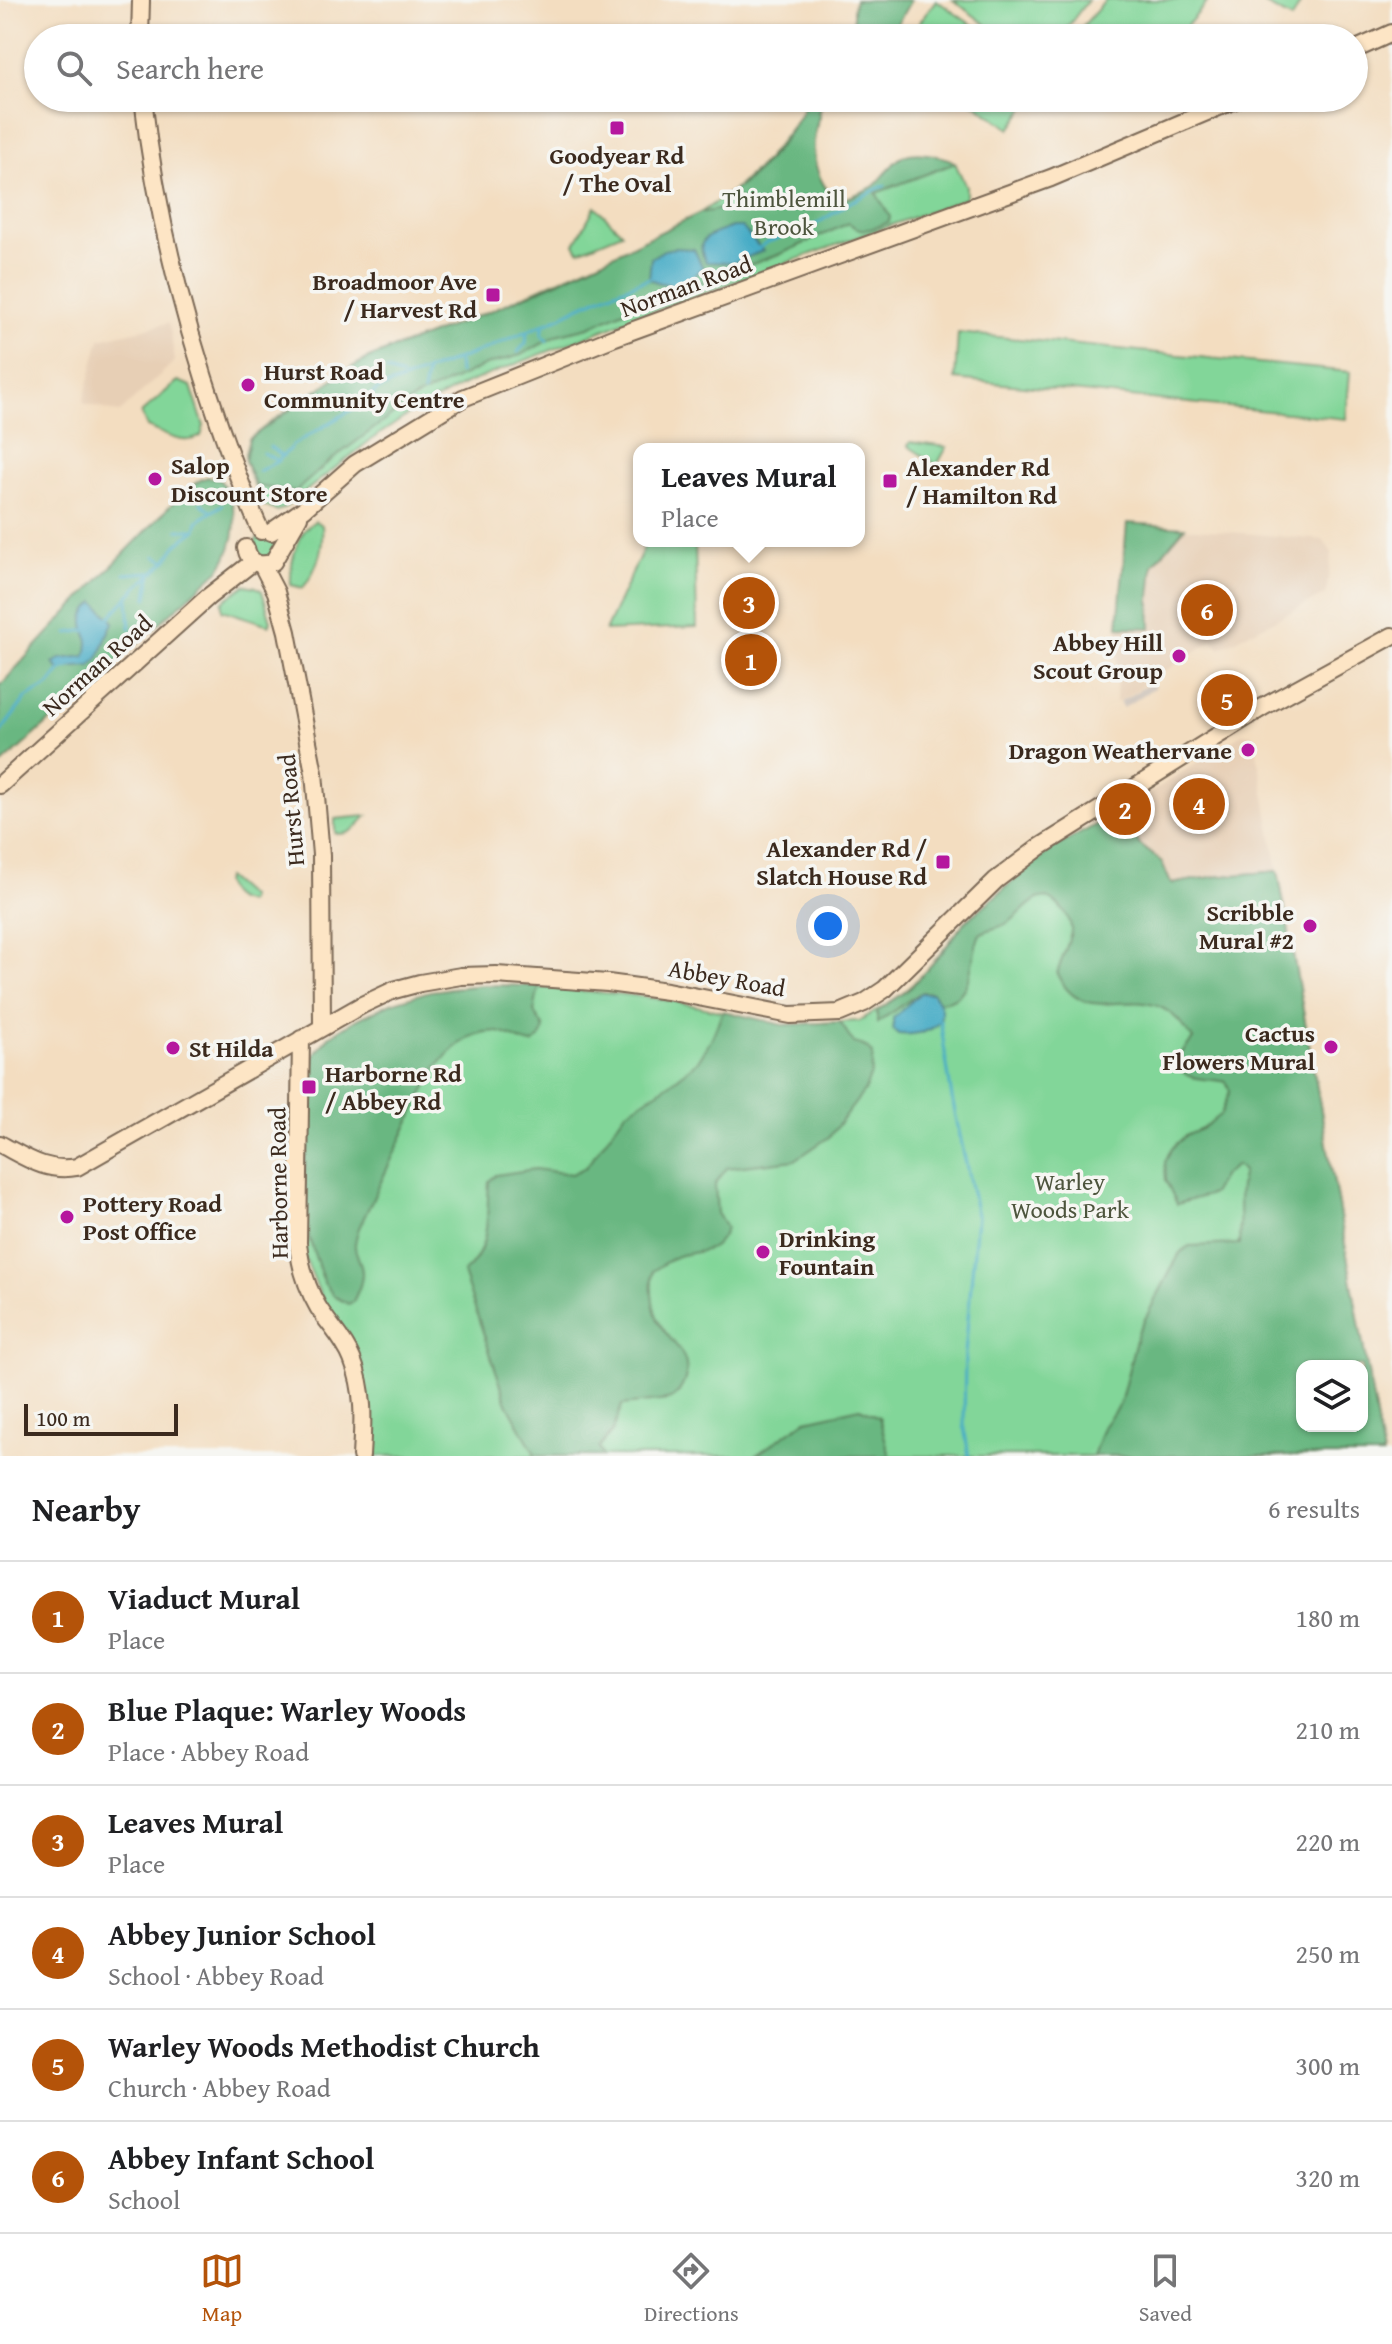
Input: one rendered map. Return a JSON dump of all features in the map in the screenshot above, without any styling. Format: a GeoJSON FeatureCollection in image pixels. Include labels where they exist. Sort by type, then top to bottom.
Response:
{"type":"FeatureCollection","features":[{"type":"Feature","properties":{"kind":"street"},"geometry":{"type":"LineString","coordinates":[[140,24],[141,0]]}},
{"type":"Feature","properties":{"kind":"street"},"geometry":{"type":"LineString","coordinates":[[1368,44],[1392,33]]}},
{"type":"Feature","properties":{"kind":"street","name":"Hurst Road"},"geometry":{"type":"LineString","coordinates":[[145,112],[149,150],[187,322],[197,359],[250,507],[299,684],[314,773],[321,855],[322,1027]]}},
{"type":"Feature","properties":{"kind":"street","name":"Norman Road"},"geometry":{"type":"LineString","coordinates":[[0,785],[355,464],[463,398],[587,348],[1051,178],[1207,112]]}},
{"type":"Feature","properties":{"kind":"street","name":"Abbey Road"},"geometry":{"type":"LineString","coordinates":[[0,1144],[41,1165],[77,1167],[322,1027],[394,990],[461,976],[496,975],[594,982],[667,991],[790,1015],[840,1013],[864,1003],[885,989],[996,880],[1040,847],[1263,707],[1392,636]]}},
{"type":"Feature","properties":{"kind":"street","name":"Harborne Road"},"geometry":{"type":"LineString","coordinates":[[301,1039],[300,1264],[319,1307],[339,1333],[352,1358],[363,1406],[361,1456]]}},
{"type":"Feature","properties":{"kind":"shaded area"},"geometry":{"type":"Polygon","coordinates":[[[169,323],[175,361],[119,413],[83,403],[100,339],[169,323]]]}},
{"type":"Feature","properties":{"kind":"shaded area"},"geometry":{"type":"Polygon","coordinates":[[[1127,523],[1324,540],[1332,553],[1326,594],[1220,648],[1213,640],[1116,703],[1118,627],[1127,523]]]}},
{"type":"Feature","properties":{"kind":"shaded area"},"geometry":{"type":"Polygon","coordinates":[[[1152,682],[1155,687],[1123,708],[1119,702],[1152,682]]]}},
{"type":"Feature","properties":{"kind":"shaded area"},"geometry":{"type":"Polygon","coordinates":[[[1243,733],[1251,734],[1255,741],[1278,871],[1171,884],[1162,862],[1139,844],[1122,811],[1243,733]]]}},
{"type":"Feature","properties":{"kind":"green space"},"geometry":{"type":"Polygon","coordinates":[[[855,0],[911,0],[897,24],[854,24],[855,0]]]}},
{"type":"Feature","properties":{"kind":"green space"},"geometry":{"type":"Polygon","coordinates":[[[936,0],[971,24],[918,24],[936,0]]]}},
{"type":"Feature","properties":{"kind":"green space"},"geometry":{"type":"Polygon","coordinates":[[[953,0],[1088,0],[1070,24],[985,24],[953,0]]]}},
{"type":"Feature","properties":{"kind":"green space"},"geometry":{"type":"Polygon","coordinates":[[[1106,0],[1204,0],[1207,3],[1188,24],[1085,24],[1106,0]]]}},
{"type":"Feature","properties":{"kind":"green space"},"geometry":{"type":"Polygon","coordinates":[[[1256,0],[1302,0],[1292,19],[1256,0]]]}},
{"type":"Feature","properties":{"kind":"green space","name":"Thimblemill Brook"},"geometry":{"type":"Polygon","coordinates":[[[801,112],[820,113],[815,137],[815,161],[823,183],[838,202],[874,186],[906,155],[924,153],[955,163],[876,193],[890,217],[889,222],[864,230],[849,223],[783,253],[628,309],[589,327],[560,334],[521,355],[486,365],[415,398],[330,461],[295,492],[256,486],[245,461],[249,439],[345,371],[369,358],[557,282],[700,213],[720,209],[738,212],[741,200],[726,195],[762,166],[801,112]]]}},
{"type":"Feature","properties":{"kind":"green space","name":"Thimblemill Brook"},"geometry":{"type":"Polygon","coordinates":[[[802,112],[820,113],[815,137],[815,161],[823,183],[838,202],[884,182],[887,188],[955,163],[966,186],[966,198],[626,321],[465,384],[411,413],[372,439],[283,509],[276,511],[263,505],[248,471],[245,454],[249,439],[271,422],[369,358],[483,314],[688,221],[734,190],[764,162],[802,112]]]}},
{"type":"Feature","properties":{"kind":"green space"},"geometry":{"type":"Polygon","coordinates":[[[986,112],[1022,112],[1010,129],[986,112]]]}},
{"type":"Feature","properties":{"kind":"green space"},"geometry":{"type":"Polygon","coordinates":[[[595,206],[622,233],[579,251],[575,244],[595,206]]]}},
{"type":"Feature","properties":{"kind":"green space"},"geometry":{"type":"Polygon","coordinates":[[[958,333],[1350,372],[1346,419],[955,379],[958,333]]]}},
{"type":"Feature","properties":{"kind":"green space"},"geometry":{"type":"Polygon","coordinates":[[[178,381],[191,386],[204,426],[201,436],[194,439],[174,438],[147,427],[141,413],[178,381]]]}},
{"type":"Feature","properties":{"kind":"green space"},"geometry":{"type":"Polygon","coordinates":[[[910,442],[947,447],[937,465],[908,446],[910,442]]]}},
{"type":"Feature","properties":{"kind":"green space"},"geometry":{"type":"Polygon","coordinates":[[[208,477],[219,479],[234,513],[230,548],[219,570],[0,766],[0,686],[176,500],[208,477]]]}},
{"type":"Feature","properties":{"kind":"green space"},"geometry":{"type":"Polygon","coordinates":[[[315,521],[322,525],[321,551],[316,566],[303,588],[291,585],[299,541],[315,521]]]}},
{"type":"Feature","properties":{"kind":"green space"},"geometry":{"type":"Polygon","coordinates":[[[1127,523],[1185,527],[1153,565],[1151,628],[1118,627],[1127,523]]]}},
{"type":"Feature","properties":{"kind":"green space"},"geometry":{"type":"Polygon","coordinates":[[[265,536],[276,547],[265,558],[254,547],[265,536]]]}},
{"type":"Feature","properties":{"kind":"green space"},"geometry":{"type":"Polygon","coordinates":[[[644,547],[695,547],[697,627],[605,631],[644,547]]]}},
{"type":"Feature","properties":{"kind":"green space"},"geometry":{"type":"Polygon","coordinates":[[[245,585],[262,591],[271,621],[269,625],[222,610],[222,602],[245,585]]]}},
{"type":"Feature","properties":{"kind":"green space","name":"Warley Woods Park"},"geometry":{"type":"Polygon","coordinates":[[[1122,811],[1139,844],[1162,862],[1171,884],[1278,871],[1366,1360],[1296,1360],[1296,1432],[1368,1432],[1368,1372],[1383,1456],[366,1456],[370,1414],[305,1258],[308,1078],[318,1049],[330,1036],[391,1003],[449,988],[483,985],[630,995],[783,1025],[859,1021],[900,996],[928,969],[965,922],[1051,849],[1122,811]]]}},
{"type":"Feature","properties":{"kind":"green space"},"geometry":{"type":"Polygon","coordinates":[[[1122,811],[1139,844],[1162,862],[1171,884],[1278,871],[1366,1360],[1296,1360],[1296,1432],[1368,1432],[1368,1372],[1383,1456],[1093,1456],[1103,1427],[1120,1404],[1138,1332],[1180,1253],[1189,1246],[1239,1244],[1239,1198],[1243,1171],[1237,1165],[1223,1175],[1212,1194],[1177,1204],[1166,1181],[1165,1162],[1171,1149],[1185,1136],[1202,1129],[1221,1114],[1230,1091],[1226,1082],[1194,1077],[1178,1067],[1180,1055],[1193,1039],[1167,1011],[1133,1002],[1091,1003],[1067,990],[1057,974],[1071,925],[1061,908],[1046,898],[1039,898],[1005,924],[980,934],[965,986],[951,1000],[939,1002],[932,993],[922,992],[877,1023],[877,1011],[909,989],[965,922],[1051,849],[1122,811]]]}},
{"type":"Feature","properties":{"kind":"green space"},"geometry":{"type":"Polygon","coordinates":[[[367,816],[349,832],[335,833],[335,819],[367,816]]]}},
{"type":"Feature","properties":{"kind":"green space"},"geometry":{"type":"Polygon","coordinates":[[[226,877],[249,897],[249,902],[240,901],[230,894],[224,881],[226,877]]]}},
{"type":"Feature","properties":{"kind":"green space"},"geometry":{"type":"Polygon","coordinates":[[[483,985],[539,986],[534,1012],[544,1028],[541,1037],[533,1044],[502,1033],[481,1033],[453,1049],[432,1074],[359,1228],[355,1247],[362,1279],[353,1302],[348,1304],[334,1296],[324,1283],[303,1220],[307,1085],[314,1055],[330,1036],[391,1003],[430,991],[483,985]]]}},
{"type":"Feature","properties":{"kind":"green space"},"geometry":{"type":"Polygon","coordinates":[[[723,1011],[783,1025],[840,1022],[854,1043],[873,1053],[871,1074],[865,1090],[829,1137],[795,1160],[727,1168],[715,1184],[717,1213],[726,1228],[718,1243],[708,1249],[673,1258],[653,1271],[652,1296],[658,1320],[682,1354],[687,1370],[676,1395],[668,1400],[622,1405],[613,1431],[599,1448],[603,1456],[536,1456],[507,1403],[463,1273],[479,1254],[483,1243],[489,1181],[496,1175],[535,1169],[572,1174],[586,1167],[626,1112],[697,1062],[711,1040],[723,1011]]]}},
{"type":"Feature","properties":{"kind":"green space"},"geometry":{"type":"Polygon","coordinates":[[[860,1408],[879,1417],[890,1456],[755,1456],[806,1420],[860,1408]]]}},
{"type":"Feature","properties":{"kind":"water"},"geometry":{"type":"Polygon","coordinates":[[[732,227],[742,227],[763,251],[733,263],[706,262],[701,247],[703,241],[732,227]]]}},
{"type":"Feature","properties":{"kind":"water"},"geometry":{"type":"Polygon","coordinates":[[[674,248],[694,249],[703,268],[691,278],[678,283],[665,284],[649,279],[651,258],[674,248]]]}},
{"type":"Feature","properties":{"kind":"water"},"geometry":{"type":"Polygon","coordinates":[[[95,602],[114,622],[99,656],[91,666],[60,671],[53,663],[60,659],[85,656],[88,641],[84,617],[95,602]]]}},
{"type":"Feature","properties":{"kind":"water"},"geometry":{"type":"Polygon","coordinates":[[[920,993],[932,993],[939,1003],[940,1020],[935,1026],[919,1033],[898,1034],[893,1029],[893,1018],[920,993]]]}},
{"type":"Feature","properties":{"kind":"waterway","name":"Thimblemill Brook"},"geometry":{"type":"LineString","coordinates":[[759,248],[815,225],[885,185]]}},
{"type":"Feature","properties":{"kind":"waterway","name":"Thimblemill Brook"},"geometry":{"type":"LineString","coordinates":[[259,471],[278,461],[293,445],[356,407],[379,389],[488,348],[650,278]]}},
{"type":"Feature","properties":{"kind":"waterway"},"geometry":{"type":"LineString","coordinates":[[544,323],[542,335],[547,341]]}},
{"type":"Feature","properties":{"kind":"waterway"},"geometry":{"type":"LineString","coordinates":[[518,352],[526,343],[527,331]]}},
{"type":"Feature","properties":{"kind":"waterway"},"geometry":{"type":"LineString","coordinates":[[458,361],[459,373]]}},
{"type":"Feature","properties":{"kind":"waterway"},"geometry":{"type":"LineString","coordinates":[[423,393],[427,370]]}},
{"type":"Feature","properties":{"kind":"waterway"},"geometry":{"type":"LineString","coordinates":[[387,371],[402,376]]}},
{"type":"Feature","properties":{"kind":"waterway"},"geometry":{"type":"LineString","coordinates":[[270,447],[282,456]]}},
{"type":"Feature","properties":{"kind":"waterway"},"geometry":{"type":"LineString","coordinates":[[263,453],[278,461]]}},
{"type":"Feature","properties":{"kind":"waterway"},"geometry":{"type":"LineString","coordinates":[[201,503],[211,511]]}},
{"type":"Feature","properties":{"kind":"waterway","name":"Thimblemill Brook"},"geometry":{"type":"LineString","coordinates":[[109,618],[166,561],[177,544],[196,530],[198,521],[222,505]]}},
{"type":"Feature","properties":{"kind":"waterway"},"geometry":{"type":"LineString","coordinates":[[178,530],[194,530]]}},
{"type":"Feature","properties":{"kind":"waterway"},"geometry":{"type":"LineString","coordinates":[[155,556],[166,561]]}},
{"type":"Feature","properties":{"kind":"waterway","name":"Thimblemill Brook"},"geometry":{"type":"LineString","coordinates":[[125,574],[151,572],[147,598]]}},
{"type":"Feature","properties":{"kind":"waterway"},"geometry":{"type":"LineString","coordinates":[[128,600],[130,628]]}},
{"type":"Feature","properties":{"kind":"waterway"},"geometry":{"type":"LineString","coordinates":[[68,633],[88,630]]}},
{"type":"Feature","properties":{"kind":"waterway","name":"Thimblemill Brook"},"geometry":{"type":"LineString","coordinates":[[0,733],[26,698],[49,685],[60,671],[71,666]]}},
{"type":"Feature","properties":{"kind":"waterway"},"geometry":{"type":"LineString","coordinates":[[940,1020],[952,1098],[977,1216],[965,1354],[964,1427],[969,1456]]}},
{"type":"Feature","properties":{"kind":"place","name":"Goodyear Rd / The Oval"},"geometry":{"type":"Point","coordinates":[617,128]}},
{"type":"Feature","properties":{"kind":"place","name":"Broadmoor Ave / Harvest Rd"},"geometry":{"type":"Point","coordinates":[493,295]}},
{"type":"Feature","properties":{"kind":"place","name":"Hurst Road Community Centre"},"geometry":{"type":"Point","coordinates":[248,385]}},
{"type":"Feature","properties":{"kind":"place","name":"Salop Discount Store"},"geometry":{"type":"Point","coordinates":[155,479]}},
{"type":"Feature","properties":{"kind":"place","name":"Alexander Rd / Hamilton Rd"},"geometry":{"type":"Point","coordinates":[890,481]}},
{"type":"Feature","properties":{"kind":"place","name":"Leaves Mural"},"geometry":{"type":"Point","coordinates":[749,603]}},
{"type":"Feature","properties":{"kind":"place","name":"Abbey Infant School"},"geometry":{"type":"Point","coordinates":[1207,610]}},
{"type":"Feature","properties":{"kind":"place","name":"Abbey Hill Scout Group"},"geometry":{"type":"Point","coordinates":[1179,656]}},
{"type":"Feature","properties":{"kind":"place","name":"Viaduct Mural"},"geometry":{"type":"Point","coordinates":[751,660]}},
{"type":"Feature","properties":{"kind":"place","name":"Warley Woods Methodist Church"},"geometry":{"type":"Point","coordinates":[1227,700]}},
{"type":"Feature","properties":{"kind":"place","name":"Dragon Weathervane"},"geometry":{"type":"Point","coordinates":[1248,750]}},
{"type":"Feature","properties":{"kind":"place","name":"Abbey Junior School"},"geometry":{"type":"Point","coordinates":[1199,804]}},
{"type":"Feature","properties":{"kind":"place","name":"Blue Plaque: Warley Woods"},"geometry":{"type":"Point","coordinates":[1125,809]}},
{"type":"Feature","properties":{"kind":"place","name":"Alexander Rd / Slatch House Rd"},"geometry":{"type":"Point","coordinates":[943,862]}},
{"type":"Feature","properties":{"kind":"place","name":"Scribble Mural #2"},"geometry":{"type":"Point","coordinates":[1310,926]}},
{"type":"Feature","properties":{"kind":"place","name":"Cactus Flowers Mural"},"geometry":{"type":"Point","coordinates":[1331,1047]}},
{"type":"Feature","properties":{"kind":"place","name":"St Hilda"},"geometry":{"type":"Point","coordinates":[173,1048]}},
{"type":"Feature","properties":{"kind":"place","name":"Harborne Rd / Abbey Rd"},"geometry":{"type":"Point","coordinates":[309,1087]}},
{"type":"Feature","properties":{"kind":"place","name":"Pottery Road Post Office"},"geometry":{"type":"Point","coordinates":[67,1217]}},
{"type":"Feature","properties":{"kind":"place","name":"Drinking Fountain"},"geometry":{"type":"Point","coordinates":[763,1252]}}]}
